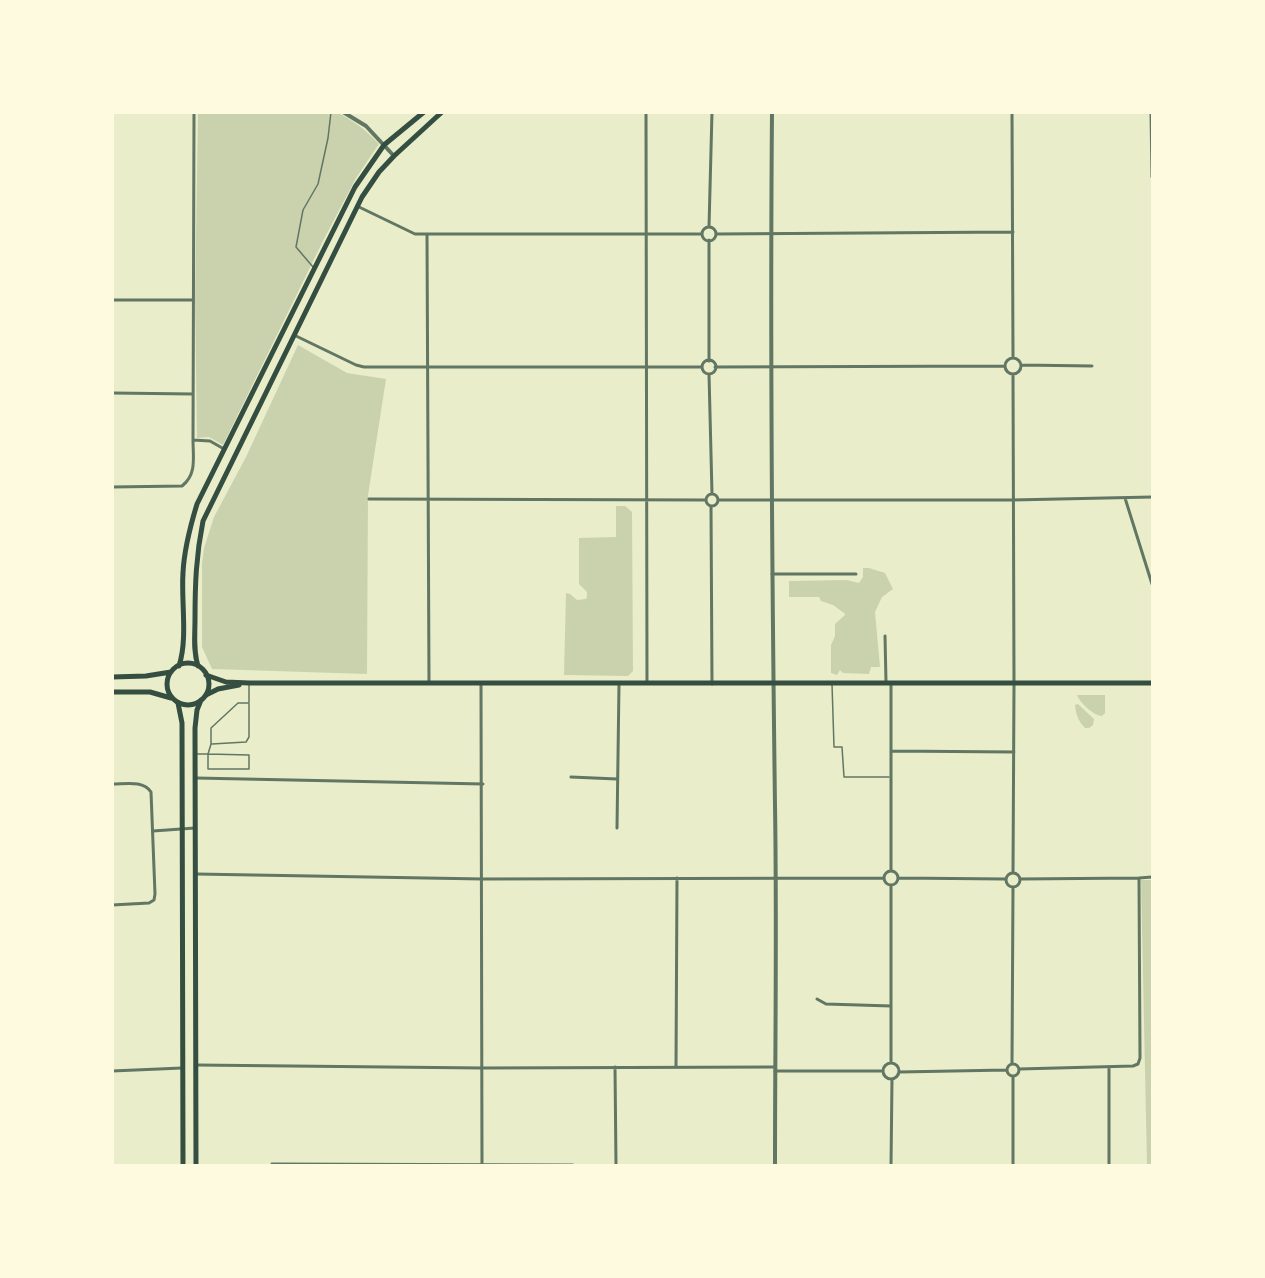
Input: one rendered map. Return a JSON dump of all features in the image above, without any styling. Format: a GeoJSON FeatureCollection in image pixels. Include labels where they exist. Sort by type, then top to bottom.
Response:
{"type":"FeatureCollection","features":[{"type":"Feature","properties":{"kind":"main road"},"geometry":{"type":"LineString","coordinates":[[179,666],[182,651],[183,572],[189,528],[197,504],[354,187],[384,145],[424,112]]}},
{"type":"Feature","properties":{"kind":"main road"},"geometry":{"type":"LineString","coordinates":[[196,1166],[195,720],[208,683],[206,675],[198,666],[194,649],[196,559],[203,521],[357,206],[379,172],[442,112]]}},
{"type":"Feature","properties":{"kind":"main road"},"geometry":{"type":"LineString","coordinates":[[251,397],[261,402]]}},
{"type":"Feature","properties":{"kind":"main road"},"geometry":{"type":"LineString","coordinates":[[197,504],[208,510]]}},
{"type":"Feature","properties":{"kind":"main road"},"geometry":{"type":"LineString","coordinates":[[112,677],[146,676],[171,672],[187,663],[198,666]]}},
{"type":"Feature","properties":{"kind":"main road"},"geometry":{"type":"LineString","coordinates":[[171,672],[167,689],[175,700],[182,723],[183,1166]]}},
{"type":"Feature","properties":{"kind":"main road"},"geometry":{"type":"LineString","coordinates":[[206,675],[226,682],[249,684],[1152,683]]}},
{"type":"Feature","properties":{"kind":"main road"},"geometry":{"type":"LineString","coordinates":[[112,692],[150,692],[189,705],[218,689],[249,684]]}},
{"type":"Feature","properties":{"kind":"street"},"geometry":{"type":"LineString","coordinates":[[112,487],[182,486],[193,471],[194,112]]}},
{"type":"Feature","properties":{"kind":"street"},"geometry":{"type":"LineString","coordinates":[[343,112],[350,114],[366,126],[394,156]]}},
{"type":"Feature","properties":{"kind":"street"},"geometry":{"type":"LineString","coordinates":[[646,112],[647,684]]}},
{"type":"Feature","properties":{"kind":"street"},"geometry":{"type":"LineString","coordinates":[[709,227],[712,112]]}},
{"type":"Feature","properties":{"kind":"street"},"geometry":{"type":"LineString","coordinates":[[772,112],[775,1166]]}},
{"type":"Feature","properties":{"kind":"street"},"geometry":{"type":"LineString","coordinates":[[1012,112],[1013,357]]}},
{"type":"Feature","properties":{"kind":"street"},"geometry":{"type":"LineString","coordinates":[[1151,112],[1152,177]]}},
{"type":"Feature","properties":{"kind":"street"},"geometry":{"type":"LineString","coordinates":[[357,206],[415,234],[702,234]]}},
{"type":"Feature","properties":{"kind":"street"},"geometry":{"type":"LineString","coordinates":[[702,234],[709,227]]}},
{"type":"Feature","properties":{"kind":"street"},"geometry":{"type":"LineString","coordinates":[[709,227],[713,228],[716,234]]}},
{"type":"Feature","properties":{"kind":"street"},"geometry":{"type":"LineString","coordinates":[[716,234],[1012,232]]}},
{"type":"Feature","properties":{"kind":"street"},"geometry":{"type":"LineString","coordinates":[[427,234],[429,684]]}},
{"type":"Feature","properties":{"kind":"street"},"geometry":{"type":"LineString","coordinates":[[702,234],[705,239],[709,240]]}},
{"type":"Feature","properties":{"kind":"street"},"geometry":{"type":"LineString","coordinates":[[709,240],[716,234]]}},
{"type":"Feature","properties":{"kind":"street"},"geometry":{"type":"LineString","coordinates":[[709,240],[709,361]]}},
{"type":"Feature","properties":{"kind":"street"},"geometry":{"type":"LineString","coordinates":[[112,300],[193,300]]}},
{"type":"Feature","properties":{"kind":"street"},"geometry":{"type":"LineString","coordinates":[[294,335],[356,365],[702,367]]}},
{"type":"Feature","properties":{"kind":"street"},"geometry":{"type":"LineString","coordinates":[[1013,357],[1021,365]]}},
{"type":"Feature","properties":{"kind":"street"},"geometry":{"type":"LineString","coordinates":[[1004,366],[1008,359],[1013,357]]}},
{"type":"Feature","properties":{"kind":"street"},"geometry":{"type":"LineString","coordinates":[[702,367],[705,362],[709,361]]}},
{"type":"Feature","properties":{"kind":"street"},"geometry":{"type":"LineString","coordinates":[[709,361],[713,362],[715,367],[713,373],[709,374]]}},
{"type":"Feature","properties":{"kind":"street"},"geometry":{"type":"LineString","coordinates":[[1021,365],[1092,366]]}},
{"type":"Feature","properties":{"kind":"street"},"geometry":{"type":"LineString","coordinates":[[1012,374],[1017,372],[1021,365]]}},
{"type":"Feature","properties":{"kind":"street"},"geometry":{"type":"LineString","coordinates":[[715,367],[1004,366]]}},
{"type":"Feature","properties":{"kind":"street"},"geometry":{"type":"LineString","coordinates":[[1004,366],[1012,374]]}},
{"type":"Feature","properties":{"kind":"street"},"geometry":{"type":"LineString","coordinates":[[702,367],[703,371],[709,374]]}},
{"type":"Feature","properties":{"kind":"street"},"geometry":{"type":"LineString","coordinates":[[709,374],[712,494]]}},
{"type":"Feature","properties":{"kind":"street"},"geometry":{"type":"LineString","coordinates":[[1012,374],[1013,873]]}},
{"type":"Feature","properties":{"kind":"street"},"geometry":{"type":"LineString","coordinates":[[112,393],[193,393]]}},
{"type":"Feature","properties":{"kind":"street"},"geometry":{"type":"LineString","coordinates":[[193,440],[210,441],[225,450]]}},
{"type":"Feature","properties":{"kind":"street"},"geometry":{"type":"LineString","coordinates":[[712,494],[717,496],[718,500]]}},
{"type":"Feature","properties":{"kind":"street"},"geometry":{"type":"LineString","coordinates":[[706,500],[707,496],[712,494]]}},
{"type":"Feature","properties":{"kind":"street"},"geometry":{"type":"LineString","coordinates":[[718,500],[1012,500],[1152,497]]}},
{"type":"Feature","properties":{"kind":"street"},"geometry":{"type":"LineString","coordinates":[[1125,498],[1152,584]]}},
{"type":"Feature","properties":{"kind":"street"},"geometry":{"type":"LineString","coordinates":[[369,499],[706,500]]}},
{"type":"Feature","properties":{"kind":"street"},"geometry":{"type":"LineString","coordinates":[[706,500],[711,506],[712,684]]}},
{"type":"Feature","properties":{"kind":"street"},"geometry":{"type":"LineString","coordinates":[[711,506],[715,505],[718,500]]}},
{"type":"Feature","properties":{"kind":"street"},"geometry":{"type":"LineString","coordinates":[[772,574],[856,574]]}},
{"type":"Feature","properties":{"kind":"street"},"geometry":{"type":"LineString","coordinates":[[885,636],[891,751],[891,871]]}},
{"type":"Feature","properties":{"kind":"street"},"geometry":{"type":"LineString","coordinates":[[482,684],[482,1165]]}},
{"type":"Feature","properties":{"kind":"street"},"geometry":{"type":"LineString","coordinates":[[617,828],[619,684]]}},
{"type":"Feature","properties":{"kind":"street"},"geometry":{"type":"LineString","coordinates":[[891,751],[1014,752]]}},
{"type":"Feature","properties":{"kind":"street"},"geometry":{"type":"LineString","coordinates":[[571,777],[618,779]]}},
{"type":"Feature","properties":{"kind":"street"},"geometry":{"type":"LineString","coordinates":[[195,778],[483,784]]}},
{"type":"Feature","properties":{"kind":"street"},"geometry":{"type":"LineString","coordinates":[[112,784],[139,784],[148,787],[152,795],[155,894],[153,900],[143,904],[112,905]]}},
{"type":"Feature","properties":{"kind":"street"},"geometry":{"type":"LineString","coordinates":[[153,831],[195,828]]}},
{"type":"Feature","properties":{"kind":"street"},"geometry":{"type":"LineString","coordinates":[[884,878],[885,874],[891,871],[896,872],[897,882],[891,885]]}},
{"type":"Feature","properties":{"kind":"street"},"geometry":{"type":"LineString","coordinates":[[1005,879],[1008,874],[1013,873],[1017,874],[1020,879]]}},
{"type":"Feature","properties":{"kind":"street"},"geometry":{"type":"LineString","coordinates":[[195,874],[483,879],[884,878]]}},
{"type":"Feature","properties":{"kind":"street"},"geometry":{"type":"LineString","coordinates":[[1020,879],[1152,877]]}},
{"type":"Feature","properties":{"kind":"street"},"geometry":{"type":"LineString","coordinates":[[676,1067],[677,878]]}},
{"type":"Feature","properties":{"kind":"street"},"geometry":{"type":"LineString","coordinates":[[884,878],[887,884],[891,885]]}},
{"type":"Feature","properties":{"kind":"street"},"geometry":{"type":"LineString","coordinates":[[898,878],[1005,879]]}},
{"type":"Feature","properties":{"kind":"street"},"geometry":{"type":"LineString","coordinates":[[1012,1064],[1019,1069],[1138,1064],[1140,1058],[1139,878]]}},
{"type":"Feature","properties":{"kind":"street"},"geometry":{"type":"LineString","coordinates":[[1005,879],[1007,884],[1013,887]]}},
{"type":"Feature","properties":{"kind":"street"},"geometry":{"type":"LineString","coordinates":[[1013,887],[1020,879]]}},
{"type":"Feature","properties":{"kind":"street"},"geometry":{"type":"LineString","coordinates":[[891,885],[891,1064]]}},
{"type":"Feature","properties":{"kind":"street"},"geometry":{"type":"LineString","coordinates":[[1007,1070],[1012,1064],[1013,887]]}},
{"type":"Feature","properties":{"kind":"street"},"geometry":{"type":"LineString","coordinates":[[817,999],[826,1004],[891,1006]]}},
{"type":"Feature","properties":{"kind":"street"},"geometry":{"type":"LineString","coordinates":[[883,1071],[886,1065],[891,1064],[896,1065],[899,1072]]}},
{"type":"Feature","properties":{"kind":"street"},"geometry":{"type":"LineString","coordinates":[[196,1065],[482,1068],[676,1067],[883,1071]]}},
{"type":"Feature","properties":{"kind":"street"},"geometry":{"type":"LineString","coordinates":[[615,1067],[616,1166]]}},
{"type":"Feature","properties":{"kind":"street"},"geometry":{"type":"LineString","coordinates":[[1108,1067],[1109,1166]]}},
{"type":"Feature","properties":{"kind":"street"},"geometry":{"type":"LineString","coordinates":[[112,1071],[183,1068]]}},
{"type":"Feature","properties":{"kind":"street"},"geometry":{"type":"LineString","coordinates":[[1013,1077],[1018,1074],[1019,1069]]}},
{"type":"Feature","properties":{"kind":"street"},"geometry":{"type":"LineString","coordinates":[[899,1072],[1007,1070]]}},
{"type":"Feature","properties":{"kind":"street"},"geometry":{"type":"LineString","coordinates":[[1007,1070],[1008,1074],[1013,1077]]}},
{"type":"Feature","properties":{"kind":"street"},"geometry":{"type":"LineString","coordinates":[[883,1071],[887,1078],[891,1079]]}},
{"type":"Feature","properties":{"kind":"street"},"geometry":{"type":"LineString","coordinates":[[891,1079],[899,1072]]}},
{"type":"Feature","properties":{"kind":"street"},"geometry":{"type":"LineString","coordinates":[[1013,1077],[1013,1166]]}},
{"type":"Feature","properties":{"kind":"street"},"geometry":{"type":"LineString","coordinates":[[891,1079],[891,1166]]}},
{"type":"Feature","properties":{"kind":"street"},"geometry":{"type":"LineString","coordinates":[[272,1164],[573,1166]]}},
{"type":"Feature","properties":{"kind":"lane"},"geometry":{"type":"LineString","coordinates":[[314,268],[296,247],[303,210],[318,184],[331,112]]}},
{"type":"Feature","properties":{"kind":"lane"},"geometry":{"type":"LineString","coordinates":[[211,744],[246,742],[249,737],[249,684]]}},
{"type":"Feature","properties":{"kind":"lane"},"geometry":{"type":"LineString","coordinates":[[832,684],[834,747],[842,747],[844,777],[891,777]]}},
{"type":"Feature","properties":{"kind":"lane"},"geometry":{"type":"LineString","coordinates":[[195,754],[208,754],[249,755],[249,769],[208,769],[208,754],[211,744],[210,728],[238,703],[249,703]]}},
{"type":"Feature","properties":{"kind":"green space"},"geometry":{"type":"Polygon","coordinates":[[[336,112],[359,126],[379,144],[356,178],[323,241],[223,445],[209,437],[197,438],[195,301],[198,113],[336,112]]]}},
{"type":"Feature","properties":{"kind":"green space"},"geometry":{"type":"Polygon","coordinates":[[[298,345],[347,373],[386,379],[368,495],[367,674],[212,669],[202,647],[204,548],[214,517],[246,457],[298,345]]]}},
{"type":"Feature","properties":{"kind":"green space"},"geometry":{"type":"Polygon","coordinates":[[[616,506],[625,506],[632,512],[633,671],[628,676],[564,675],[566,593],[577,600],[586,599],[587,596],[587,592],[579,584],[579,538],[616,537],[616,506]]]}},
{"type":"Feature","properties":{"kind":"green space"},"geometry":{"type":"Polygon","coordinates":[[[863,568],[885,573],[893,589],[882,597],[875,612],[880,667],[871,667],[869,674],[843,673],[840,670],[837,675],[831,673],[831,645],[835,636],[835,624],[845,615],[844,613],[833,605],[821,601],[819,597],[789,597],[789,581],[847,580],[859,583],[863,577],[863,568]]]}},
{"type":"Feature","properties":{"kind":"green space"},"geometry":{"type":"Polygon","coordinates":[[[1077,695],[1105,695],[1105,713],[1102,716],[1091,711],[1077,695]]]}},
{"type":"Feature","properties":{"kind":"green space"},"geometry":{"type":"Polygon","coordinates":[[[1078,704],[1094,719],[1093,725],[1089,728],[1085,728],[1078,717],[1075,705],[1078,704]]]}},
{"type":"Feature","properties":{"kind":"green space"},"geometry":{"type":"Polygon","coordinates":[[[1141,880],[1152,880],[1152,1166],[1147,1165],[1141,880]]]}}]}
